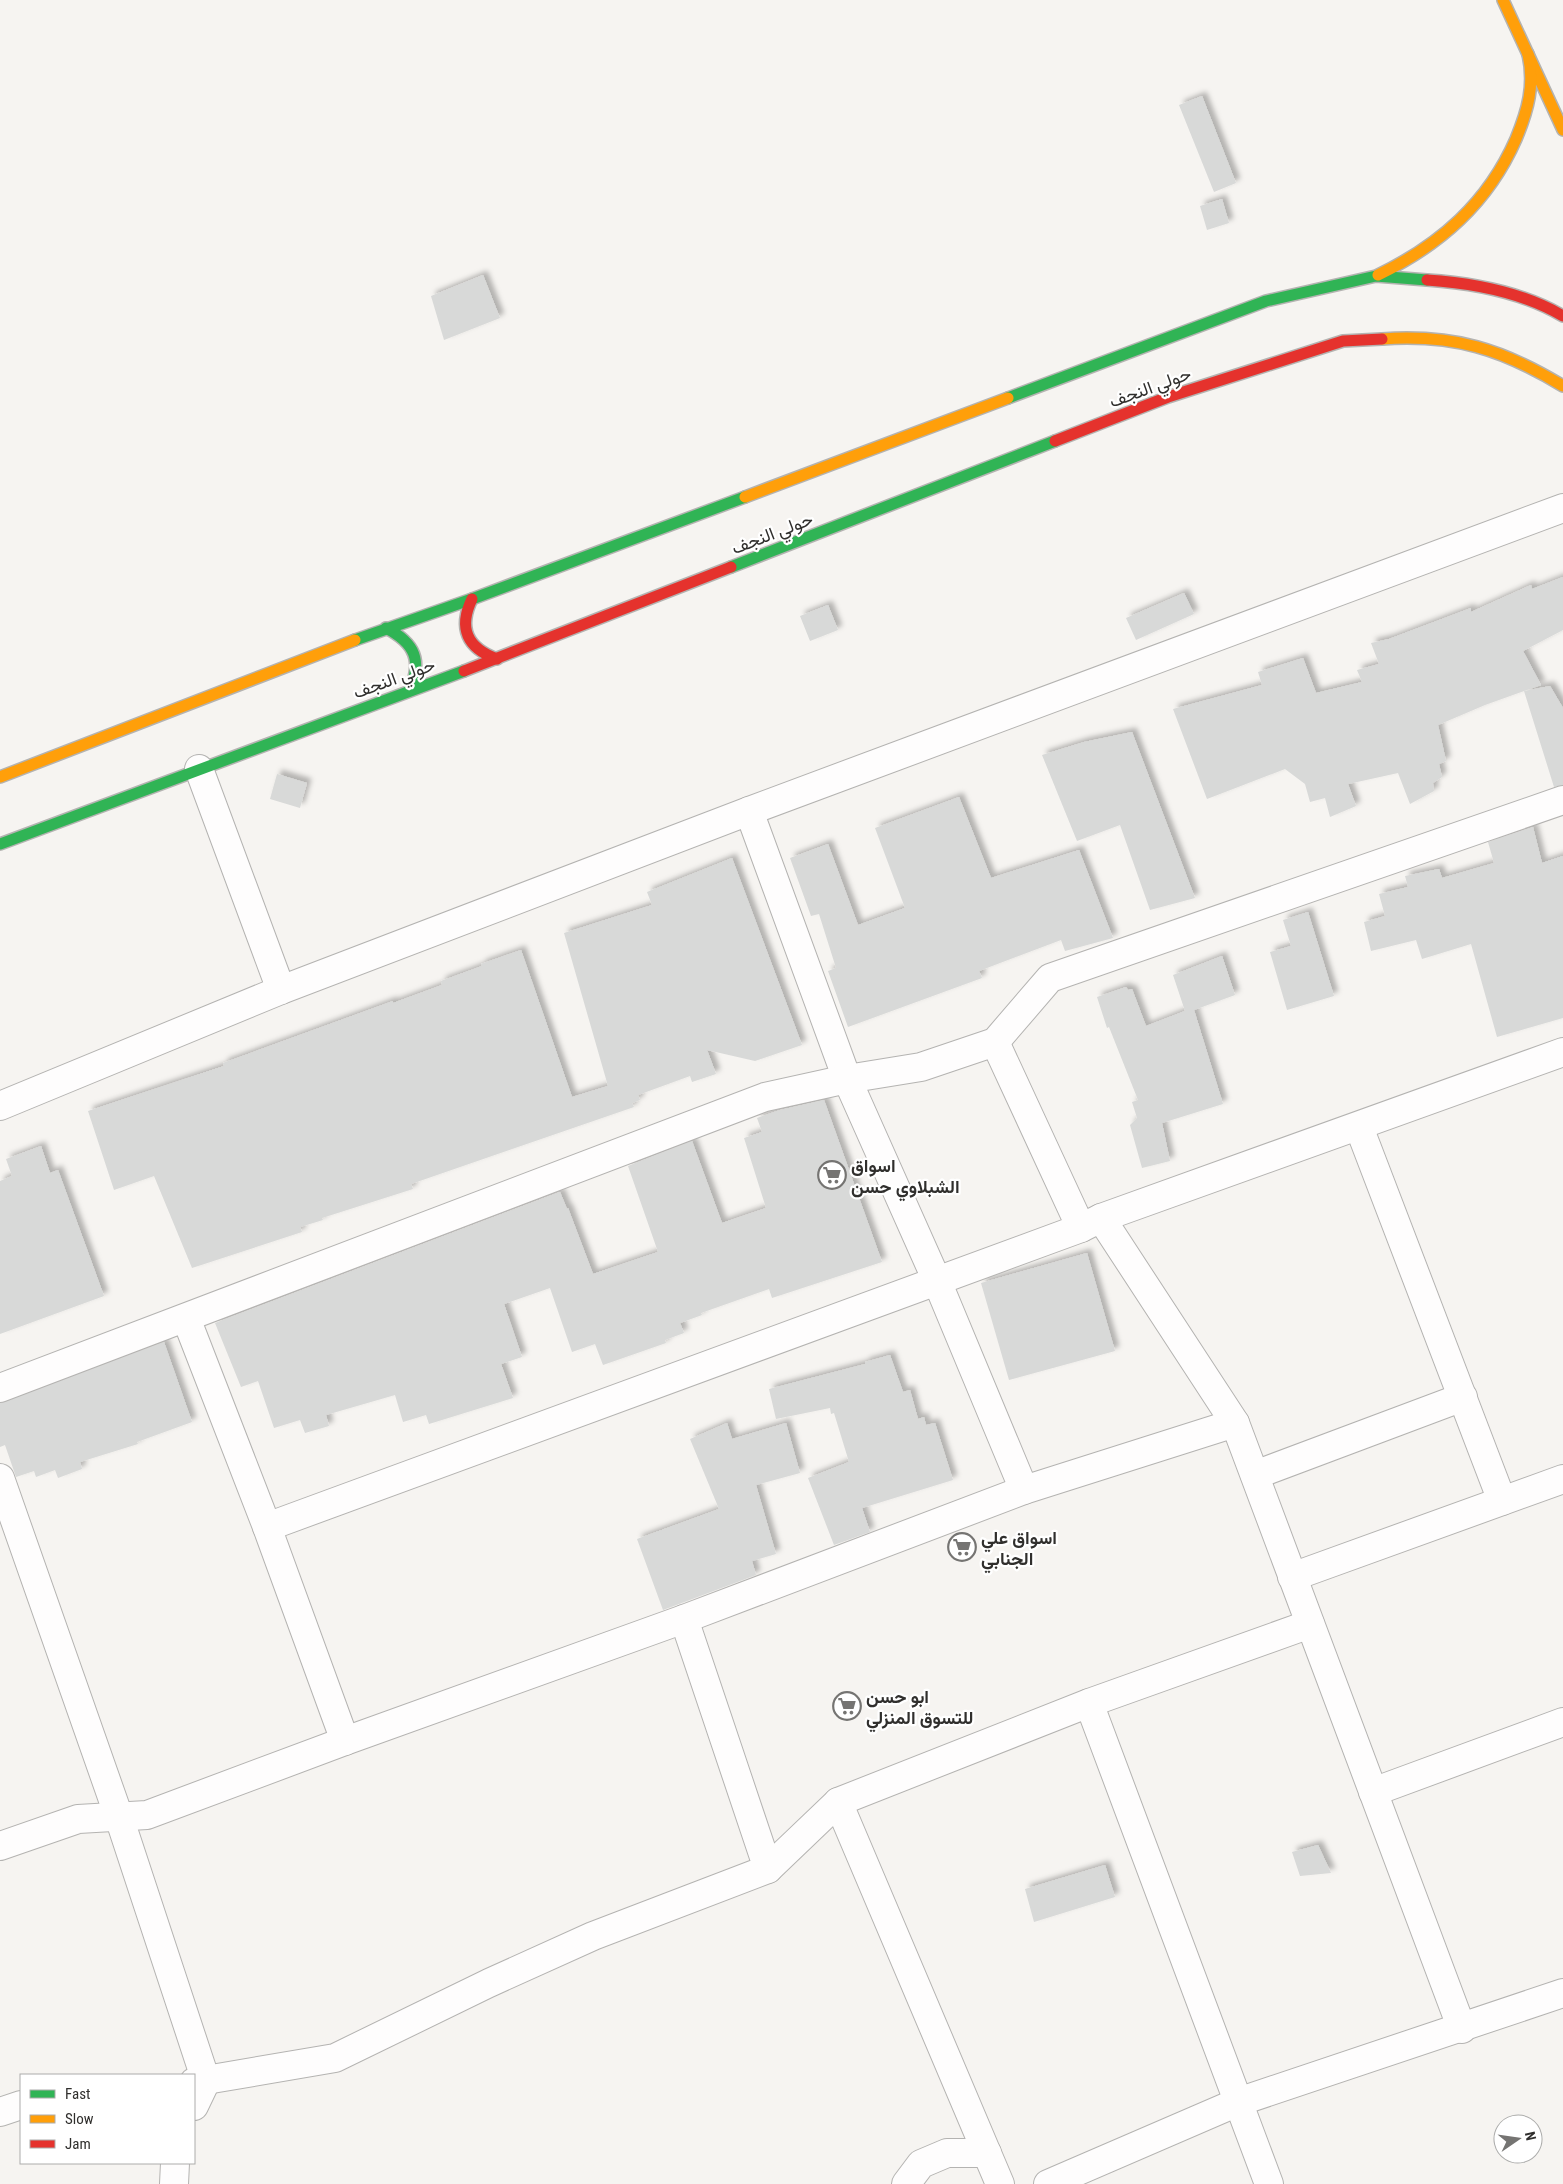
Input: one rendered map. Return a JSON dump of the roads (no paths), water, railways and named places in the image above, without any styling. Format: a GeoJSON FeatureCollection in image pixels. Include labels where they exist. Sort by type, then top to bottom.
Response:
{"type":"FeatureCollection","features":[{"type":"Feature","properties":{"kind":"main road"},"geometry":{"type":"LineString","coordinates":[[1503,0],[1563,130]]}},
{"type":"Feature","properties":{"kind":"main road"},"geometry":{"type":"LineString","coordinates":[[0,777],[386,628],[472,599],[1266,301],[1376,276],[1419,254],[1458,225],[1481,201],[1500,174],[1514,146],[1526,115],[1533,83],[1528,54]]}},
{"type":"Feature","properties":{"kind":"main road"},"geometry":{"type":"LineString","coordinates":[[1376,276],[1457,282],[1541,303],[1563,316]]}},
{"type":"Feature","properties":{"kind":"main road","name":"حولي النجف"},"geometry":{"type":"LineString","coordinates":[[0,844],[497,659],[1168,397],[1343,341],[1409,337],[1463,342],[1526,364],[1563,386]]}},
{"type":"Feature","properties":{"kind":"main road"},"geometry":{"type":"LineString","coordinates":[[472,599],[464,620],[469,642],[476,650],[497,659]]}},
{"type":"Feature","properties":{"kind":"main road"},"geometry":{"type":"LineString","coordinates":[[386,628],[404,638],[415,654],[416,679],[409,691]]}},
{"type":"Feature","properties":{"kind":"street"},"geometry":{"type":"LineString","coordinates":[[0,1106],[281,990],[749,811],[1563,508]]}},
{"type":"Feature","properties":{"kind":"street"},"geometry":{"type":"LineString","coordinates":[[199,769],[281,990]]}},
{"type":"Feature","properties":{"kind":"street"},"geometry":{"type":"LineString","coordinates":[[0,1388],[764,1097],[847,1079],[921,1067],[995,1042],[1050,978],[1563,800]]}},
{"type":"Feature","properties":{"kind":"street"},"geometry":{"type":"LineString","coordinates":[[749,811],[847,1079],[937,1281],[1024,1490]]}},
{"type":"Feature","properties":{"kind":"street"},"geometry":{"type":"LineString","coordinates":[[995,1042],[1091,1223],[1235,1422],[1462,2029]]}},
{"type":"Feature","properties":{"kind":"street"},"geometry":{"type":"LineString","coordinates":[[266,1527],[1091,1223],[1563,1052]]}},
{"type":"Feature","properties":{"kind":"street"},"geometry":{"type":"LineString","coordinates":[[1359,1127],[1502,1501]]}},
{"type":"Feature","properties":{"kind":"street"},"geometry":{"type":"LineString","coordinates":[[186,1318],[345,1741]]}},
{"type":"Feature","properties":{"kind":"street"},"geometry":{"type":"LineString","coordinates":[[1255,1475],[1463,1397]]}},
{"type":"Feature","properties":{"kind":"street"},"geometry":{"type":"LineString","coordinates":[[0,1846],[78,1819],[147,1815],[345,1741],[684,1619],[1024,1490],[1235,1422]]}},
{"type":"Feature","properties":{"kind":"street"},"geometry":{"type":"LineString","coordinates":[[0,1478],[119,1816],[200,2081],[195,2102]]}},
{"type":"Feature","properties":{"kind":"street"},"geometry":{"type":"LineString","coordinates":[[1292,1577],[1563,1479]]}},
{"type":"Feature","properties":{"kind":"street"},"geometry":{"type":"LineString","coordinates":[[684,1619],[768,1869]]}},
{"type":"Feature","properties":{"kind":"street"},"geometry":{"type":"LineString","coordinates":[[200,2081],[335,2058],[489,1982],[593,1936],[768,1869],[838,1802],[1089,1703],[1310,1624]]}},
{"type":"Feature","properties":{"kind":"street"},"geometry":{"type":"LineString","coordinates":[[1089,1703],[1269,2184]]}},
{"type":"Feature","properties":{"kind":"street"},"geometry":{"type":"LineString","coordinates":[[1373,1792],[1563,1722]]}},
{"type":"Feature","properties":{"kind":"street"},"geometry":{"type":"LineString","coordinates":[[838,1802],[1000,2184]]}},
{"type":"Feature","properties":{"kind":"street"},"geometry":{"type":"LineString","coordinates":[[1048,2184],[1238,2102],[1462,2029],[1563,1993]]}},
{"type":"Feature","properties":{"kind":"street"},"geometry":{"type":"LineString","coordinates":[[0,2112],[20,2104]]}},
{"type":"Feature","properties":{"kind":"street"},"geometry":{"type":"LineString","coordinates":[[906,2184],[921,2164],[947,2154],[987,2153]]}},
{"type":"Feature","properties":{"kind":"street"},"geometry":{"type":"LineString","coordinates":[[174,2184],[175,2164]]}},
{"type":"Feature","properties":{"kind":"place","name":"اسواق الشبلاوي حسن"},"geometry":{"type":"Point","coordinates":[832,1175]}},
{"type":"Feature","properties":{"kind":"place","name":"اسواق علي الجنابي"},"geometry":{"type":"Point","coordinates":[962,1547]}},
{"type":"Feature","properties":{"kind":"place","name":"ابو حسن للتسوق المنزلي"},"geometry":{"type":"Point","coordinates":[847,1706]}}]}
